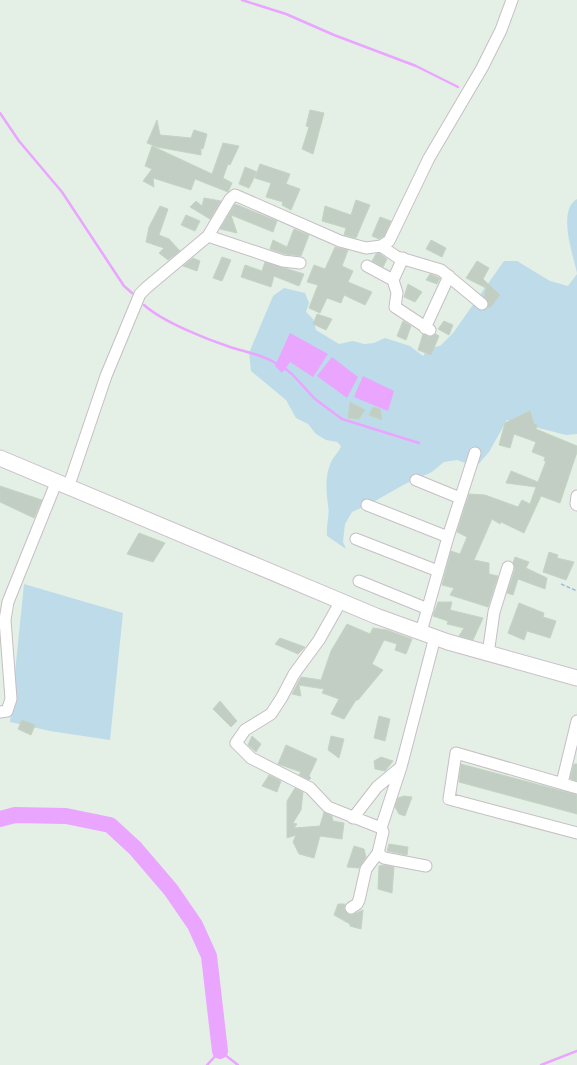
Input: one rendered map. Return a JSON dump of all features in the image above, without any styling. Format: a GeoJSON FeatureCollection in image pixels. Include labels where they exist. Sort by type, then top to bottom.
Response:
{"type":"FeatureCollection","features":[{"type":"Feature","properties":{"kind":"street"},"geometry":{"type":"LineString","coordinates":[[0,712],[8,711],[11,699],[4,601],[62,486],[140,294],[208,236],[230,199],[234,195],[340,241],[366,248],[381,246],[389,241],[429,158],[482,68],[501,30],[512,0]]}},
{"type":"Feature","properties":{"kind":"street"},"geometry":{"type":"LineString","coordinates":[[208,236],[283,261],[300,263]]}},
{"type":"Feature","properties":{"kind":"street"},"geometry":{"type":"LineString","coordinates":[[381,246],[398,257],[435,267],[449,276],[482,304]]}},
{"type":"Feature","properties":{"kind":"street"},"geometry":{"type":"LineString","coordinates":[[403,258],[393,280],[397,293],[395,307],[428,329],[449,276]]}},
{"type":"Feature","properties":{"kind":"street"},"geometry":{"type":"LineString","coordinates":[[367,266],[393,280]]}},
{"type":"Feature","properties":{"kind":"street"},"geometry":{"type":"LineString","coordinates":[[421,632],[448,536],[475,453]]}},
{"type":"Feature","properties":{"kind":"street"},"geometry":{"type":"LineString","coordinates":[[0,458],[62,486],[341,601],[435,638],[577,678]]}},
{"type":"Feature","properties":{"kind":"street"},"geometry":{"type":"LineString","coordinates":[[416,480],[460,498]]}},
{"type":"Feature","properties":{"kind":"street"},"geometry":{"type":"LineString","coordinates":[[577,496],[577,505]]}},
{"type":"Feature","properties":{"kind":"street"},"geometry":{"type":"LineString","coordinates":[[367,505],[448,536]]}},
{"type":"Feature","properties":{"kind":"street"},"geometry":{"type":"LineString","coordinates":[[356,539],[438,571]]}},
{"type":"Feature","properties":{"kind":"street"},"geometry":{"type":"LineString","coordinates":[[488,654],[494,612],[508,567]]}},
{"type":"Feature","properties":{"kind":"street"},"geometry":{"type":"LineString","coordinates":[[359,581],[428,609]]}},
{"type":"Feature","properties":{"kind":"street"},"geometry":{"type":"LineString","coordinates":[[341,601],[319,640],[294,674],[271,714],[245,730],[236,743],[251,758],[310,788],[328,807],[381,828]]}},
{"type":"Feature","properties":{"kind":"street"},"geometry":{"type":"LineString","coordinates":[[351,908],[357,904],[359,900],[366,869],[378,853],[383,832],[381,828],[401,767],[435,638]]}},
{"type":"Feature","properties":{"kind":"street"},"geometry":{"type":"LineString","coordinates":[[562,783],[577,721]]}},
{"type":"Feature","properties":{"kind":"street"},"geometry":{"type":"LineString","coordinates":[[577,788],[456,754],[448,799],[577,833]]}},
{"type":"Feature","properties":{"kind":"street"},"geometry":{"type":"LineString","coordinates":[[353,818],[377,787],[401,767]]}},
{"type":"Feature","properties":{"kind":"street"},"geometry":{"type":"LineString","coordinates":[[378,853],[384,858],[426,866]]}},
{"type":"Feature","properties":{"kind":"path"},"geometry":{"type":"LineString","coordinates":[[561,584],[577,591]]}},
{"type":"Feature","properties":{"kind":"shaded area"},"geometry":{"type":"Polygon","coordinates":[[[577,199],[577,273],[567,223],[571,205],[577,199]]]}},
{"type":"Feature","properties":{"kind":"shaded area"},"geometry":{"type":"Polygon","coordinates":[[[504,261],[517,261],[550,281],[568,286],[577,274],[577,434],[566,435],[507,420],[489,452],[476,467],[457,460],[444,462],[432,472],[405,484],[368,505],[352,512],[345,524],[343,542],[346,549],[327,536],[329,513],[326,489],[327,478],[331,462],[341,446],[337,442],[326,440],[316,434],[308,424],[296,418],[286,400],[251,371],[249,353],[273,296],[284,288],[305,293],[309,303],[306,312],[313,319],[316,330],[339,344],[353,341],[364,344],[374,343],[385,338],[410,346],[423,356],[428,348],[440,346],[453,333],[504,261]]]}},
{"type":"Feature","properties":{"kind":"shaded area"},"geometry":{"type":"Polygon","coordinates":[[[290,333],[328,354],[313,377],[290,362],[282,373],[275,366],[290,333]]]}},
{"type":"Feature","properties":{"kind":"shaded area"},"geometry":{"type":"Polygon","coordinates":[[[332,357],[358,377],[347,398],[317,376],[332,357]]]}},
{"type":"Feature","properties":{"kind":"shaded area"},"geometry":{"type":"Polygon","coordinates":[[[363,376],[394,391],[388,411],[354,397],[363,376]]]}},
{"type":"Feature","properties":{"kind":"shaded area"},"geometry":{"type":"Polygon","coordinates":[[[24,584],[123,613],[110,740],[50,731],[10,722],[24,584]]]}},
{"type":"Feature","properties":{"kind":"building"},"geometry":{"type":"Polygon","coordinates":[[[310,110],[324,113],[313,154],[302,149],[309,127],[306,126],[310,110]]]}},
{"type":"Feature","properties":{"kind":"building"},"geometry":{"type":"Polygon","coordinates":[[[157,120],[160,135],[191,138],[194,130],[207,134],[203,149],[201,148],[201,155],[157,147],[147,143],[157,120]]]}},
{"type":"Feature","properties":{"kind":"building"},"geometry":{"type":"Polygon","coordinates":[[[223,143],[239,146],[230,165],[228,164],[223,178],[232,183],[228,192],[195,179],[191,190],[153,178],[154,187],[143,181],[152,169],[145,166],[152,146],[212,174],[223,143]]]}},
{"type":"Feature","properties":{"kind":"building"},"geometry":{"type":"Polygon","coordinates":[[[260,164],[290,174],[286,184],[300,189],[291,210],[282,205],[283,202],[266,197],[271,183],[255,178],[260,164]]]}},
{"type":"Feature","properties":{"kind":"building"},"geometry":{"type":"Polygon","coordinates":[[[245,167],[257,172],[249,188],[239,184],[245,167]]]}},
{"type":"Feature","properties":{"kind":"building"},"geometry":{"type":"Polygon","coordinates":[[[204,198],[221,201],[210,219],[190,207],[196,201],[202,206],[204,198]]]}},
{"type":"Feature","properties":{"kind":"building"},"geometry":{"type":"Polygon","coordinates":[[[356,200],[370,205],[356,238],[344,235],[346,228],[322,221],[325,206],[351,215],[356,200]]]}},
{"type":"Feature","properties":{"kind":"building"},"geometry":{"type":"Polygon","coordinates":[[[235,204],[277,221],[273,232],[231,215],[237,233],[220,229],[235,204]]]}},
{"type":"Feature","properties":{"kind":"building"},"geometry":{"type":"Polygon","coordinates":[[[160,206],[168,209],[159,235],[169,239],[180,251],[168,260],[159,253],[164,248],[146,242],[149,227],[160,206]]]}},
{"type":"Feature","properties":{"kind":"building"},"geometry":{"type":"Polygon","coordinates":[[[186,215],[200,221],[195,231],[181,225],[186,215]]]}},
{"type":"Feature","properties":{"kind":"building"},"geometry":{"type":"Polygon","coordinates":[[[380,217],[391,221],[384,236],[379,239],[372,236],[380,217]]]}},
{"type":"Feature","properties":{"kind":"building"},"geometry":{"type":"Polygon","coordinates":[[[294,229],[309,235],[301,256],[285,254],[270,249],[273,240],[287,247],[294,229]]]}},
{"type":"Feature","properties":{"kind":"building"},"geometry":{"type":"Polygon","coordinates":[[[431,240],[446,248],[442,257],[426,249],[431,240]]]}},
{"type":"Feature","properties":{"kind":"building"},"geometry":{"type":"Polygon","coordinates":[[[335,247],[348,250],[342,266],[353,271],[348,282],[372,292],[365,305],[344,295],[341,303],[327,298],[320,313],[309,308],[318,285],[307,282],[314,265],[325,269],[335,247]]]}},
{"type":"Feature","properties":{"kind":"building"},"geometry":{"type":"Polygon","coordinates":[[[379,253],[387,259],[383,267],[372,261],[376,254],[379,253]]]}},
{"type":"Feature","properties":{"kind":"building"},"geometry":{"type":"Polygon","coordinates":[[[222,257],[231,260],[222,281],[213,278],[222,257]]]}},
{"type":"Feature","properties":{"kind":"building"},"geometry":{"type":"Polygon","coordinates":[[[193,258],[200,261],[197,271],[183,266],[193,258]]]}},
{"type":"Feature","properties":{"kind":"building"},"geometry":{"type":"Polygon","coordinates":[[[477,261],[489,268],[483,279],[500,295],[490,308],[488,307],[488,301],[484,297],[486,288],[466,278],[477,261]]]}},
{"type":"Feature","properties":{"kind":"building"},"geometry":{"type":"Polygon","coordinates":[[[265,262],[304,274],[299,286],[274,276],[271,287],[241,277],[245,265],[262,271],[265,262]]]}},
{"type":"Feature","properties":{"kind":"building"},"geometry":{"type":"Polygon","coordinates":[[[430,274],[440,278],[437,284],[426,280],[430,274]]]}},
{"type":"Feature","properties":{"kind":"building"},"geometry":{"type":"Polygon","coordinates":[[[408,284],[422,292],[415,302],[404,297],[408,284]]]}},
{"type":"Feature","properties":{"kind":"building"},"geometry":{"type":"Polygon","coordinates":[[[317,314],[332,319],[326,330],[313,324],[317,314]]]}},
{"type":"Feature","properties":{"kind":"building"},"geometry":{"type":"Polygon","coordinates":[[[403,321],[411,326],[406,340],[397,336],[403,321]]]}},
{"type":"Feature","properties":{"kind":"building"},"geometry":{"type":"Polygon","coordinates":[[[444,321],[453,325],[449,335],[438,329],[444,321]]]}},
{"type":"Feature","properties":{"kind":"building"},"geometry":{"type":"Polygon","coordinates":[[[423,334],[429,337],[436,334],[439,336],[431,355],[418,350],[423,334]]]}},
{"type":"Feature","properties":{"kind":"building"},"geometry":{"type":"Polygon","coordinates":[[[350,402],[365,410],[359,419],[348,418],[350,402]]]}},
{"type":"Feature","properties":{"kind":"building"},"geometry":{"type":"Polygon","coordinates":[[[373,407],[380,409],[382,420],[369,415],[373,407]]]}},
{"type":"Feature","properties":{"kind":"building"},"geometry":{"type":"Polygon","coordinates":[[[530,411],[534,424],[537,425],[536,429],[577,446],[577,452],[560,503],[541,496],[524,533],[501,522],[500,524],[492,519],[474,560],[489,563],[489,574],[498,576],[488,607],[450,595],[454,588],[442,585],[451,551],[460,554],[467,537],[457,532],[469,494],[485,495],[518,507],[522,500],[530,504],[536,487],[506,483],[511,471],[538,482],[546,461],[544,461],[545,457],[532,452],[536,442],[514,434],[510,448],[499,445],[505,423],[530,411]]]}},
{"type":"Feature","properties":{"kind":"building"},"geometry":{"type":"Polygon","coordinates":[[[0,486],[42,500],[34,518],[0,502],[0,486]]]}},
{"type":"Feature","properties":{"kind":"building"},"geometry":{"type":"Polygon","coordinates":[[[139,533],[165,543],[153,562],[127,554],[139,533]]]}},
{"type":"Feature","properties":{"kind":"building"},"geometry":{"type":"Polygon","coordinates":[[[549,552],[558,555],[557,558],[574,562],[566,580],[543,572],[549,552]]]}},
{"type":"Feature","properties":{"kind":"building"},"geometry":{"type":"Polygon","coordinates":[[[515,557],[529,562],[526,568],[547,578],[545,589],[518,579],[513,595],[507,593],[515,569],[513,563],[515,557]]]}},
{"type":"Feature","properties":{"kind":"building"},"geometry":{"type":"Polygon","coordinates":[[[438,602],[452,602],[450,610],[483,618],[473,640],[459,636],[464,628],[447,624],[448,621],[433,616],[438,602]]]}},
{"type":"Feature","properties":{"kind":"building"},"geometry":{"type":"Polygon","coordinates":[[[519,603],[544,613],[543,617],[556,621],[550,638],[527,631],[524,640],[508,633],[519,603]]]}},
{"type":"Feature","properties":{"kind":"building"},"geometry":{"type":"Polygon","coordinates":[[[347,624],[370,634],[373,628],[387,630],[412,639],[406,654],[395,650],[397,644],[384,640],[372,664],[383,670],[358,700],[356,700],[344,719],[331,714],[339,699],[322,693],[324,689],[299,685],[301,696],[292,694],[301,677],[321,680],[331,651],[347,624]]]}},
{"type":"Feature","properties":{"kind":"building"},"geometry":{"type":"Polygon","coordinates":[[[280,638],[305,647],[298,654],[275,644],[280,638]]]}},
{"type":"Feature","properties":{"kind":"building"},"geometry":{"type":"Polygon","coordinates":[[[220,701],[237,721],[231,727],[213,709],[220,701]]]}},
{"type":"Feature","properties":{"kind":"building"},"geometry":{"type":"Polygon","coordinates":[[[379,716],[390,719],[385,741],[374,738],[379,716]]]}},
{"type":"Feature","properties":{"kind":"building"},"geometry":{"type":"Polygon","coordinates":[[[22,720],[35,725],[31,735],[18,729],[22,720]]]}},
{"type":"Feature","properties":{"kind":"building"},"geometry":{"type":"Polygon","coordinates":[[[252,736],[261,744],[256,752],[248,745],[252,736]]]}},
{"type":"Feature","properties":{"kind":"building"},"geometry":{"type":"Polygon","coordinates":[[[331,736],[344,739],[339,758],[328,750],[331,736]]]}},
{"type":"Feature","properties":{"kind":"building"},"geometry":{"type":"Polygon","coordinates":[[[286,745],[317,759],[309,776],[311,778],[309,780],[299,775],[301,772],[278,764],[286,745]]]}},
{"type":"Feature","properties":{"kind":"building"},"geometry":{"type":"Polygon","coordinates":[[[381,757],[393,761],[385,771],[375,769],[374,761],[381,757]]]}},
{"type":"Feature","properties":{"kind":"building"},"geometry":{"type":"Polygon","coordinates":[[[461,764],[577,795],[577,814],[459,782],[461,764]]]}},
{"type":"Feature","properties":{"kind":"building"},"geometry":{"type":"Polygon","coordinates":[[[574,764],[577,764],[577,781],[570,779],[574,764]]]}},
{"type":"Feature","properties":{"kind":"building"},"geometry":{"type":"Polygon","coordinates":[[[269,775],[281,781],[277,792],[262,786],[269,775]]]}},
{"type":"Feature","properties":{"kind":"building"},"geometry":{"type":"Polygon","coordinates":[[[295,788],[303,792],[301,810],[293,823],[297,824],[294,828],[320,826],[324,812],[332,816],[333,821],[344,823],[342,839],[320,836],[314,858],[299,854],[293,842],[296,835],[287,838],[287,801],[295,788]]]}},
{"type":"Feature","properties":{"kind":"building"},"geometry":{"type":"Polygon","coordinates":[[[404,796],[412,797],[405,816],[399,814],[395,807],[398,798],[404,796]]]}},
{"type":"Feature","properties":{"kind":"building"},"geometry":{"type":"Polygon","coordinates":[[[389,844],[408,847],[407,855],[387,851],[389,844]]]}},
{"type":"Feature","properties":{"kind":"building"},"geometry":{"type":"Polygon","coordinates":[[[354,846],[364,849],[366,857],[359,868],[347,867],[354,846]]]}},
{"type":"Feature","properties":{"kind":"building"},"geometry":{"type":"Polygon","coordinates":[[[384,865],[394,867],[392,893],[378,889],[379,866],[384,865]]]}},
{"type":"Feature","properties":{"kind":"building"},"geometry":{"type":"Polygon","coordinates":[[[338,904],[345,904],[344,909],[348,914],[352,915],[363,910],[361,929],[350,926],[350,924],[334,915],[338,904]]]}},
{"type":"Feature","properties":{"kind":"waterway"},"geometry":{"type":"LineString","coordinates":[[242,0],[286,14],[334,35],[416,66],[458,87]]}},
{"type":"Feature","properties":{"kind":"waterway"},"geometry":{"type":"LineString","coordinates":[[0,113],[19,141],[62,192],[124,286],[132,293]]}},
{"type":"Feature","properties":{"kind":"waterway"},"geometry":{"type":"LineString","coordinates":[[144,305],[162,318],[197,335],[220,344],[261,356],[279,365]]}},
{"type":"Feature","properties":{"kind":"waterway"},"geometry":{"type":"LineString","coordinates":[[283,367],[292,374],[315,399],[342,419],[419,443]]}},
{"type":"Feature","properties":{"kind":"waterway"},"geometry":{"type":"LineString","coordinates":[[0,819],[15,815],[66,816],[110,825],[135,848],[171,890],[195,925],[209,956],[220,1051]]}},
{"type":"Feature","properties":{"kind":"waterway"},"geometry":{"type":"LineString","coordinates":[[207,1065],[220,1051],[238,1065]]}},
{"type":"Feature","properties":{"kind":"waterway"},"geometry":{"type":"LineString","coordinates":[[541,1065],[577,1051]]}}]}
